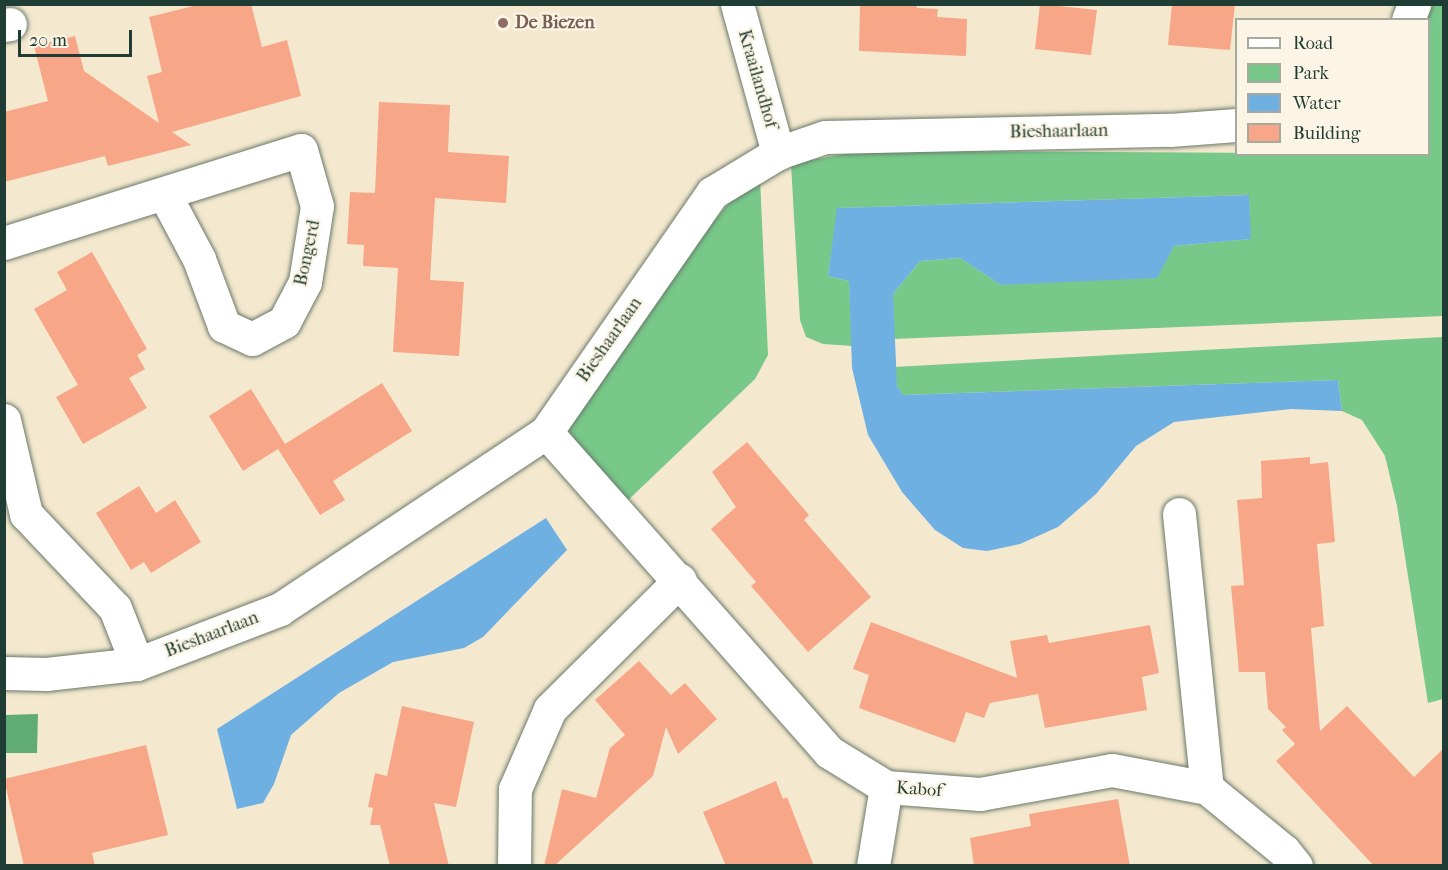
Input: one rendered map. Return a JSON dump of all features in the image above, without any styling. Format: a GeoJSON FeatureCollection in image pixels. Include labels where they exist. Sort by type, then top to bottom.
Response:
{"type":"FeatureCollection","features":[{"type":"Feature","properties":{"kind":"street","name":"Kraailandhof"},"geometry":{"type":"LineString","coordinates":[[737,4],[778,153]]}},
{"type":"Feature","properties":{"kind":"street","name":"Bieshaarlaan"},"geometry":{"type":"LineString","coordinates":[[4,673],[46,674],[137,664],[280,609],[546,432],[712,193],[778,153],[825,137],[1170,130],[1235,125]]}},
{"type":"Feature","properties":{"kind":"street","name":"Bongerd"},"geometry":{"type":"LineString","coordinates":[[4,243],[165,195],[301,150],[317,206],[305,282],[284,322],[252,339],[224,326],[199,259],[165,195]]}},
{"type":"Feature","properties":{"kind":"street"},"geometry":{"type":"LineString","coordinates":[[4,420],[26,514],[115,608],[137,664]]}},
{"type":"Feature","properties":{"kind":"street","name":"Kabof"},"geometry":{"type":"LineString","coordinates":[[546,432],[633,533],[680,580],[829,752],[886,788],[980,794],[1112,770],[1207,788],[1284,851],[1296,866]]}},
{"type":"Feature","properties":{"kind":"street"},"geometry":{"type":"LineString","coordinates":[[1179,514],[1207,788]]}},
{"type":"Feature","properties":{"kind":"street"},"geometry":{"type":"LineString","coordinates":[[514,866],[515,789],[550,709],[680,580]]}},
{"type":"Feature","properties":{"kind":"street"},"geometry":{"type":"LineString","coordinates":[[873,866],[886,788]]}},
{"type":"Feature","properties":{"kind":"green space"},"geometry":{"type":"Polygon","coordinates":[[[1432,5],[1443,5],[1443,316],[893,339],[893,294],[920,261],[960,258],[1001,285],[1174,246],[1250,239],[1249,195],[838,208],[828,276],[849,281],[852,346],[823,344],[806,337],[800,320],[791,164],[844,154],[920,151],[1235,153],[1235,156],[1430,156],[1430,18],[1426,18],[1432,5]]]}},
{"type":"Feature","properties":{"kind":"green space"},"geometry":{"type":"Polygon","coordinates":[[[760,178],[768,355],[755,379],[624,504],[564,425],[693,245],[730,202],[760,178]]]}},
{"type":"Feature","properties":{"kind":"green space"},"geometry":{"type":"Polygon","coordinates":[[[1443,337],[1443,699],[1428,703],[1397,506],[1385,456],[1362,420],[1342,411],[1338,380],[903,395],[897,386],[894,367],[1443,337]]]}},
{"type":"Feature","properties":{"kind":"green space"},"geometry":{"type":"Polygon","coordinates":[[[38,714],[37,753],[5,753],[5,715],[38,714]]]}},
{"type":"Feature","properties":{"kind":"water"},"geometry":{"type":"Polygon","coordinates":[[[1249,195],[1251,239],[1174,246],[1157,278],[1001,285],[960,258],[920,261],[893,294],[897,386],[903,395],[1338,380],[1342,411],[1291,409],[1174,422],[1136,446],[1096,494],[1058,527],[1020,544],[987,551],[963,548],[935,530],[902,492],[868,435],[852,368],[849,281],[828,276],[837,208],[1249,195]]]}},
{"type":"Feature","properties":{"kind":"water"},"geometry":{"type":"Polygon","coordinates":[[[546,518],[567,550],[483,637],[464,648],[393,662],[339,693],[291,735],[274,784],[263,803],[237,809],[217,729],[546,518]]]}},
{"type":"Feature","properties":{"kind":"building"},"geometry":{"type":"Polygon","coordinates":[[[201,4],[251,4],[262,47],[287,40],[301,96],[172,132],[191,145],[108,166],[105,156],[4,182],[4,112],[48,101],[34,46],[75,36],[84,71],[159,123],[147,76],[162,72],[149,17],[201,4]]]}},
{"type":"Feature","properties":{"kind":"building"},"geometry":{"type":"Polygon","coordinates":[[[860,4],[916,4],[917,8],[938,9],[937,17],[967,19],[966,56],[859,51],[860,4]]]}},
{"type":"Feature","properties":{"kind":"building"},"geometry":{"type":"Polygon","coordinates":[[[1040,4],[1097,10],[1091,55],[1035,49],[1040,4]]]}},
{"type":"Feature","properties":{"kind":"building"},"geometry":{"type":"Polygon","coordinates":[[[1172,4],[1235,4],[1230,50],[1168,45],[1172,4]]]}},
{"type":"Feature","properties":{"kind":"building"},"geometry":{"type":"Polygon","coordinates":[[[379,102],[450,105],[448,152],[509,156],[506,203],[435,198],[430,280],[464,282],[459,356],[393,352],[398,268],[363,266],[364,245],[347,244],[350,192],[375,193],[379,102]]]}},
{"type":"Feature","properties":{"kind":"building"},"geometry":{"type":"Polygon","coordinates":[[[92,252],[147,349],[137,355],[145,369],[129,378],[147,408],[83,444],[56,397],[78,385],[34,309],[67,290],[57,272],[92,252]]]}},
{"type":"Feature","properties":{"kind":"building"},"geometry":{"type":"Polygon","coordinates":[[[382,383],[412,431],[333,481],[345,500],[320,515],[278,449],[243,471],[209,416],[251,389],[285,444],[382,383]]]}},
{"type":"Feature","properties":{"kind":"building"},"geometry":{"type":"Polygon","coordinates":[[[747,442],[809,515],[804,520],[871,597],[808,652],[751,586],[756,582],[711,529],[736,507],[712,472],[747,442]]]}},
{"type":"Feature","properties":{"kind":"building"},"geometry":{"type":"Polygon","coordinates":[[[1310,457],[1310,464],[1328,462],[1335,542],[1317,544],[1324,626],[1311,628],[1320,731],[1347,706],[1414,777],[1443,749],[1443,866],[1374,866],[1276,761],[1295,744],[1282,730],[1286,727],[1268,709],[1265,672],[1239,672],[1231,586],[1244,585],[1237,500],[1262,498],[1261,461],[1310,457]]]}},
{"type":"Feature","properties":{"kind":"building"},"geometry":{"type":"Polygon","coordinates":[[[139,486],[156,513],[175,500],[201,542],[151,573],[144,562],[131,570],[96,513],[139,486]]]}},
{"type":"Feature","properties":{"kind":"building"},"geometry":{"type":"Polygon","coordinates":[[[871,622],[1017,678],[1010,641],[1047,635],[1049,643],[1150,625],[1159,673],[1142,677],[1147,710],[1045,728],[1038,694],[990,703],[984,718],[966,712],[955,743],[859,708],[869,675],[853,669],[871,622]]]}},
{"type":"Feature","properties":{"kind":"building"},"geometry":{"type":"Polygon","coordinates":[[[639,661],[671,695],[685,683],[717,719],[678,754],[666,727],[653,776],[554,866],[544,866],[562,789],[596,798],[610,748],[625,735],[595,700],[639,661]]]}},
{"type":"Feature","properties":{"kind":"building"},"geometry":{"type":"Polygon","coordinates":[[[402,706],[474,722],[456,807],[434,803],[449,866],[390,866],[380,825],[370,825],[373,808],[368,807],[375,773],[387,776],[402,706]]]}},
{"type":"Feature","properties":{"kind":"building"},"geometry":{"type":"Polygon","coordinates":[[[146,745],[168,835],[92,853],[95,866],[24,866],[4,779],[146,745]]]}},
{"type":"Feature","properties":{"kind":"building"},"geometry":{"type":"Polygon","coordinates":[[[776,781],[783,799],[787,797],[814,866],[726,866],[703,812],[776,781]]]}},
{"type":"Feature","properties":{"kind":"building"},"geometry":{"type":"Polygon","coordinates":[[[1118,799],[1130,866],[974,866],[970,838],[1031,826],[1029,814],[1118,799]]]}},
{"type":"Feature","properties":{"kind":"place","name":"De Biezen"},"geometry":{"type":"Point","coordinates":[503,23]}}]}
